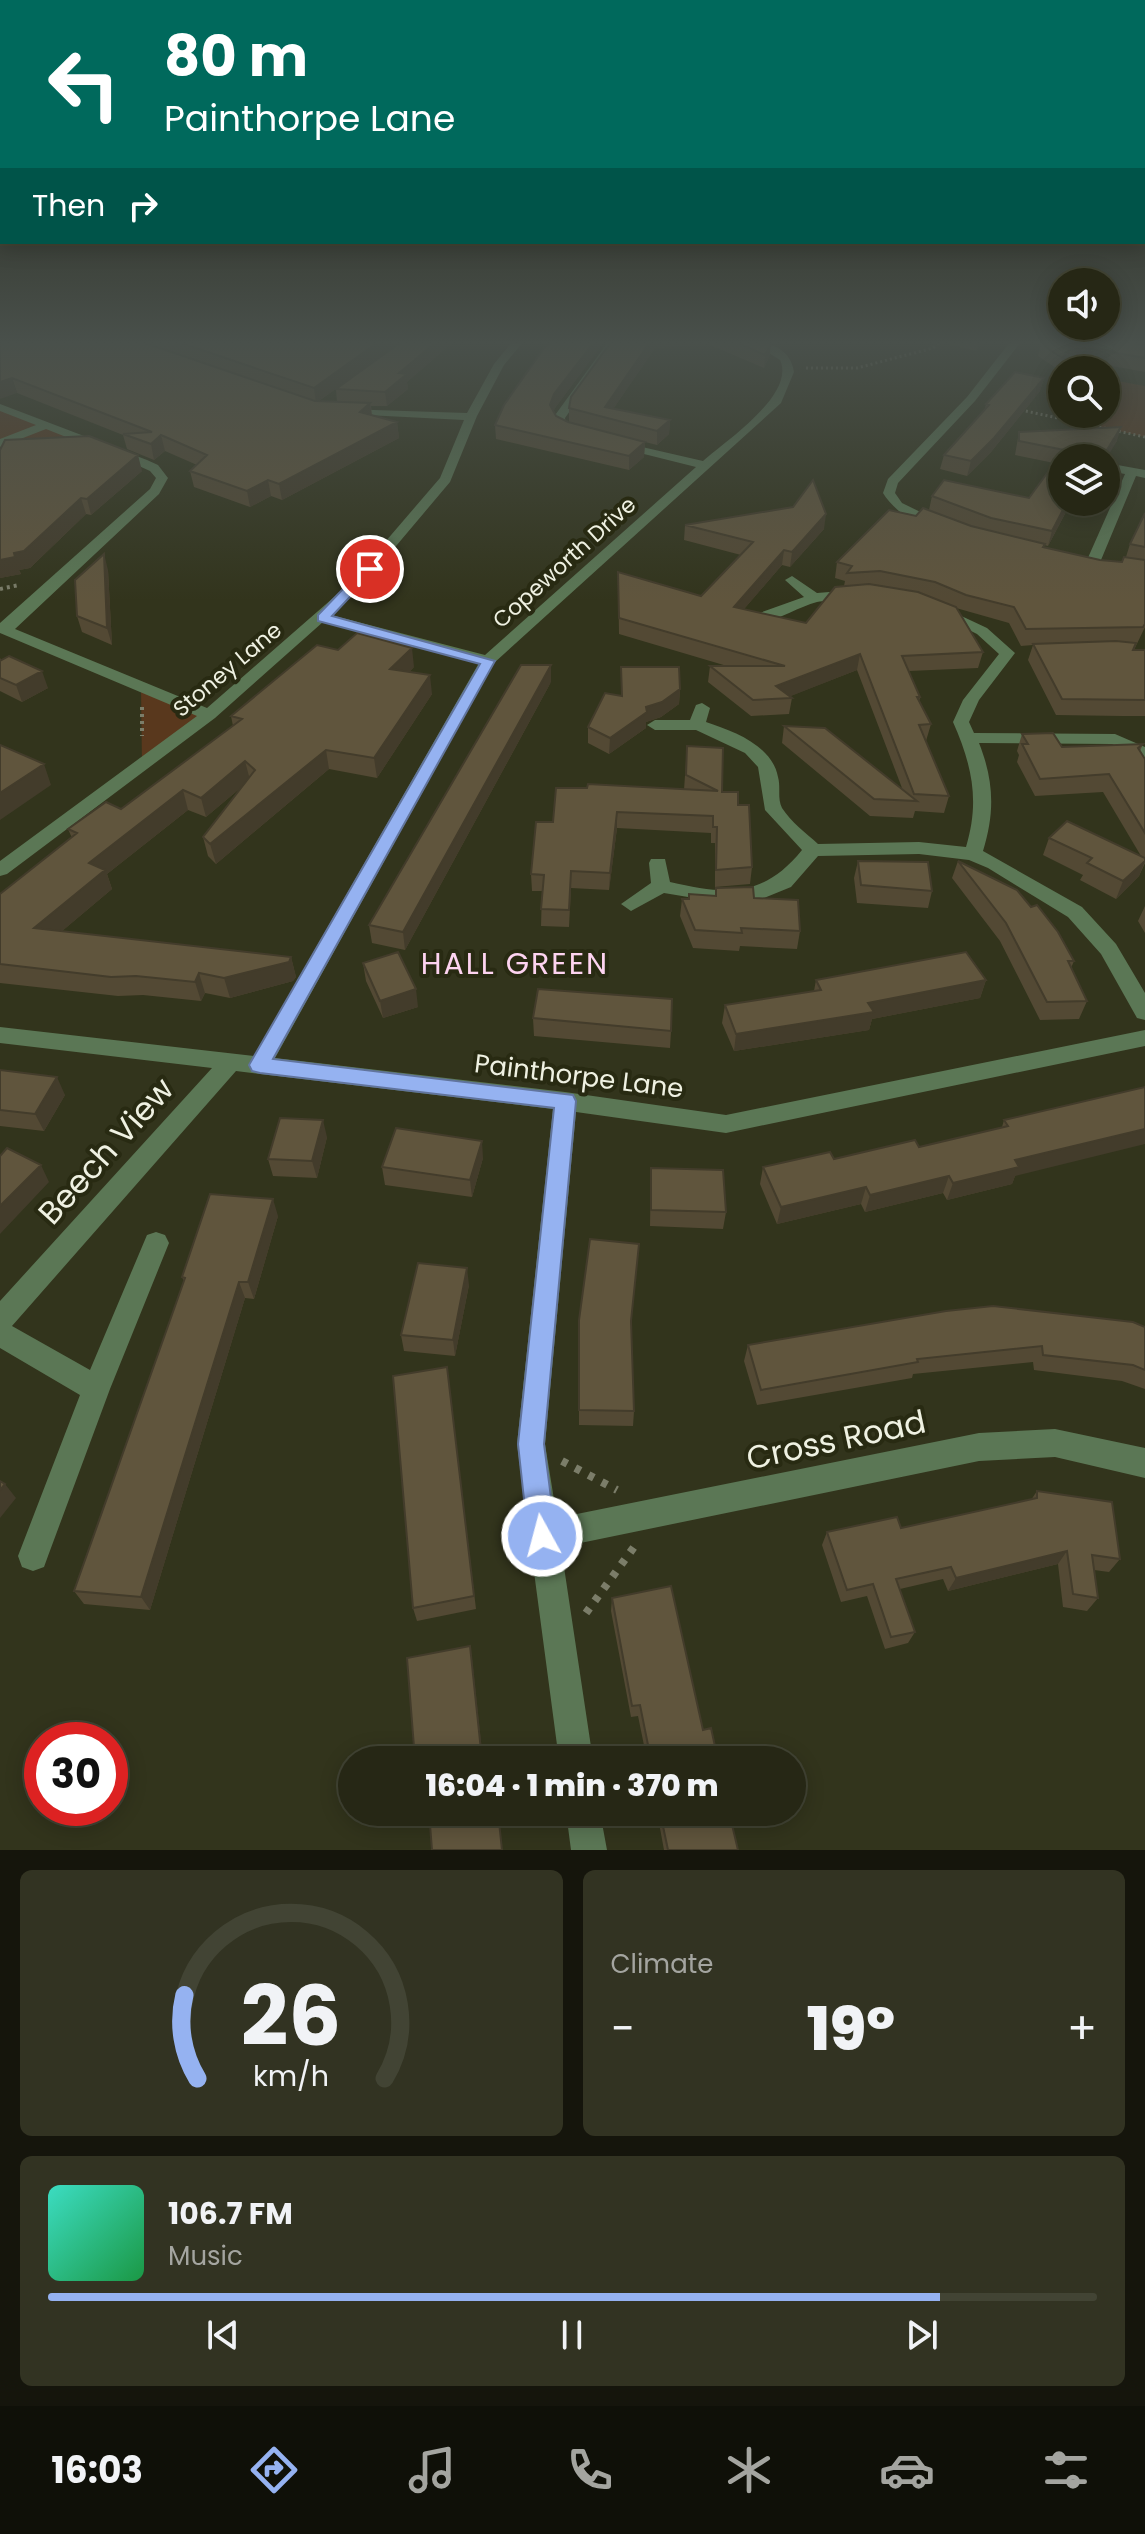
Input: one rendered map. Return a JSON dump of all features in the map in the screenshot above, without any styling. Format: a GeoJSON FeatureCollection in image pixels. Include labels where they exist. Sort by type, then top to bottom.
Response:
{"type":"FeatureCollection","features":[{"type":"Feature","properties":{"kind":"street"},"geometry":{"type":"LineString","coordinates":[[0,443],[38,428]]}},
{"type":"Feature","properties":{"kind":"street"},"geometry":{"type":"LineString","coordinates":[[55,428],[154,468],[162,478],[161,484],[2,629],[209,715]]}},
{"type":"Feature","properties":{"kind":"street","name":"Stoney Lane"},"geometry":{"type":"LineString","coordinates":[[0,870],[209,715],[323,618],[354,587],[446,479],[466,428]]}},
{"type":"Feature","properties":{"kind":"street"},"geometry":{"type":"LineString","coordinates":[[567,428],[587,436]]}},
{"type":"Feature","properties":{"kind":"street","name":"Copeworth Drive"},"geometry":{"type":"LineString","coordinates":[[260,1065],[488,661],[745,428]]}},
{"type":"Feature","properties":{"kind":"street"},"geometry":{"type":"LineString","coordinates":[[943,428],[892,482],[889,493],[897,506],[949,530]]}},
{"type":"Feature","properties":{"kind":"street"},"geometry":{"type":"LineString","coordinates":[[601,440],[702,465]]}},
{"type":"Feature","properties":{"kind":"street"},"geometry":{"type":"LineString","coordinates":[[1080,557],[1101,562],[1138,473]]}},
{"type":"Feature","properties":{"kind":"street"},"geometry":{"type":"LineString","coordinates":[[792,580],[814,598]]}},
{"type":"Feature","properties":{"kind":"street"},"geometry":{"type":"LineString","coordinates":[[759,618],[814,598],[853,594],[872,596]]}},
{"type":"Feature","properties":{"kind":"street"},"geometry":{"type":"LineString","coordinates":[[921,604],[964,620],[999,643],[1007,653],[1025,655]]}},
{"type":"Feature","properties":{"kind":"street"},"geometry":{"type":"LineString","coordinates":[[323,618],[488,661]]}},
{"type":"Feature","properties":{"kind":"street"},"geometry":{"type":"LineString","coordinates":[[973,854],[986,798],[983,777],[961,722],[971,695],[994,673],[1007,653]]}},
{"type":"Feature","properties":{"kind":"street"},"geometry":{"type":"LineString","coordinates":[[655,725],[699,717],[739,742],[765,764],[770,778],[771,804],[782,820],[813,850],[919,848],[973,854],[995,864],[1075,912],[1135,974],[1145,1012]]}},
{"type":"Feature","properties":{"kind":"street"},"geometry":{"type":"LineString","coordinates":[[969,738],[1115,739],[1145,753]]}},
{"type":"Feature","properties":{"kind":"street"},"geometry":{"type":"LineString","coordinates":[[631,904],[661,886],[708,895],[761,892],[781,884],[813,850]]}},
{"type":"Feature","properties":{"kind":"street"},"geometry":{"type":"LineString","coordinates":[[658,863],[661,886]]}},
{"type":"Feature","properties":{"kind":"street","name":"Painthorpe Lane"},"geometry":{"type":"LineString","coordinates":[[0,1035],[565,1101],[726,1124],[1145,1038]]}},
{"type":"Feature","properties":{"kind":"street","name":"Beech View"},"geometry":{"type":"LineString","coordinates":[[0,1320],[231,1062]]}},
{"type":"Feature","properties":{"kind":"street"},"geometry":{"type":"LineString","coordinates":[[565,1101],[531,1444],[574,1746]]}},
{"type":"Feature","properties":{"kind":"street"},"geometry":{"type":"LineString","coordinates":[[33,1556],[96,1389],[156,1243]]}},
{"type":"Feature","properties":{"kind":"street"},"geometry":{"type":"LineString","coordinates":[[0,1334],[96,1389]]}},
{"type":"Feature","properties":{"kind":"street","name":"Cross Road"},"geometry":{"type":"LineString","coordinates":[[542,1536],[979,1447],[1055,1443],[1145,1463]]}},
{"type":"Feature","properties":{"kind":"street"},"geometry":{"type":"LineString","coordinates":[[585,1826],[589,1850]]}},
{"type":"Feature","properties":{"kind":"path"},"geometry":{"type":"LineString","coordinates":[[1105,428],[1145,437]]}},
{"type":"Feature","properties":{"kind":"path"},"geometry":{"type":"LineString","coordinates":[[141,688],[142,766]]}},
{"type":"Feature","properties":{"kind":"shaded area"},"geometry":{"type":"Polygon","coordinates":[[[0,428],[55,428],[91,442],[0,448],[0,428]]]}},
{"type":"Feature","properties":{"kind":"shaded area"},"geometry":{"type":"Polygon","coordinates":[[[1108,428],[1145,428],[1145,437],[1108,428]]]}},
{"type":"Feature","properties":{"kind":"shaded area"},"geometry":{"type":"Polygon","coordinates":[[[141,688],[209,715],[142,766],[141,688]]]}},
{"type":"Feature","properties":{"kind":"building"},"geometry":{"type":"Polygon","coordinates":[[[142,428],[385,428],[279,484],[268,480],[247,491],[190,471],[207,455],[161,435],[151,444],[123,434],[152,432],[142,428]]]}},
{"type":"Feature","properties":{"kind":"building"},"geometry":{"type":"Polygon","coordinates":[[[509,428],[592,428],[645,442],[629,456],[509,428]]]}},
{"type":"Feature","properties":{"kind":"building"},"geometry":{"type":"Polygon","coordinates":[[[968,428],[1002,428],[971,461],[944,455],[968,428]]]}},
{"type":"Feature","properties":{"kind":"building"},"geometry":{"type":"Polygon","coordinates":[[[1120,428],[1111,444],[1048,444],[1048,447],[1019,441],[1019,432],[1120,428]]]}},
{"type":"Feature","properties":{"kind":"building"},"geometry":{"type":"Polygon","coordinates":[[[89,436],[138,455],[87,499],[81,498],[24,551],[14,553],[15,557],[0,560],[0,450],[5,440],[89,436]]]}},
{"type":"Feature","properties":{"kind":"building"},"geometry":{"type":"Polygon","coordinates":[[[1048,472],[1048,516],[1060,516],[1052,531],[991,518],[932,496],[944,480],[1029,498],[1048,472]]]}},
{"type":"Feature","properties":{"kind":"building"},"geometry":{"type":"Polygon","coordinates":[[[813,480],[826,514],[792,552],[784,550],[734,607],[806,623],[835,587],[869,584],[918,592],[956,607],[983,652],[902,656],[931,724],[919,725],[949,796],[914,794],[860,654],[776,686],[792,698],[753,700],[710,666],[785,666],[619,618],[618,572],[701,596],[753,542],[685,525],[793,507],[813,480]]]}},
{"type":"Feature","properties":{"kind":"building"},"geometry":{"type":"Polygon","coordinates":[[[923,508],[971,526],[1045,544],[1043,547],[1100,560],[1122,562],[1124,557],[1145,560],[1145,624],[1143,627],[1026,629],[1014,607],[966,595],[935,582],[880,571],[847,573],[852,566],[837,562],[889,510],[916,516],[923,508]]]}},
{"type":"Feature","properties":{"kind":"building"},"geometry":{"type":"Polygon","coordinates":[[[1145,513],[1145,547],[1130,544],[1145,513]]]}},
{"type":"Feature","properties":{"kind":"building"},"geometry":{"type":"Polygon","coordinates":[[[104,554],[107,628],[77,616],[75,580],[104,554]]]}},
{"type":"Feature","properties":{"kind":"building"},"geometry":{"type":"Polygon","coordinates":[[[357,633],[412,648],[390,669],[430,675],[374,758],[326,750],[210,844],[203,837],[255,770],[245,761],[201,798],[183,790],[89,863],[105,870],[34,928],[291,957],[289,962],[224,978],[199,973],[195,982],[136,976],[111,977],[0,964],[0,894],[77,833],[68,829],[106,802],[121,809],[242,719],[231,716],[317,645],[338,650],[357,633]]]}},
{"type":"Feature","properties":{"kind":"building"},"geometry":{"type":"Polygon","coordinates":[[[1136,643],[1133,650],[1145,650],[1145,700],[1062,699],[1033,644],[1136,643]]]}},
{"type":"Feature","properties":{"kind":"building"},"geometry":{"type":"Polygon","coordinates":[[[9,656],[42,671],[16,685],[0,678],[0,661],[9,656]]]}},
{"type":"Feature","properties":{"kind":"building"},"geometry":{"type":"Polygon","coordinates":[[[521,665],[551,665],[403,932],[369,925],[521,665]]]}},
{"type":"Feature","properties":{"kind":"building"},"geometry":{"type":"Polygon","coordinates":[[[621,667],[679,667],[680,689],[662,702],[646,707],[647,712],[610,738],[588,727],[605,693],[622,696],[621,667]]]}},
{"type":"Feature","properties":{"kind":"building"},"geometry":{"type":"Polygon","coordinates":[[[784,726],[825,728],[917,801],[874,799],[784,726]]]}},
{"type":"Feature","properties":{"kind":"building"},"geometry":{"type":"Polygon","coordinates":[[[1053,733],[1062,747],[1143,744],[1138,748],[1145,759],[1145,833],[1109,774],[1040,779],[1022,744],[1028,744],[1022,734],[1053,733]]]}},
{"type":"Feature","properties":{"kind":"building"},"geometry":{"type":"Polygon","coordinates":[[[0,745],[44,764],[0,793],[0,745]]]}},
{"type":"Feature","properties":{"kind":"building"},"geometry":{"type":"Polygon","coordinates":[[[687,746],[723,748],[722,792],[738,792],[738,805],[749,805],[752,867],[716,870],[717,827],[713,827],[713,816],[617,812],[610,873],[571,871],[569,910],[541,909],[544,875],[531,874],[536,822],[553,822],[556,788],[587,788],[588,784],[718,791],[686,775],[687,746]]]}},
{"type":"Feature","properties":{"kind":"building"},"geometry":{"type":"Polygon","coordinates":[[[1067,821],[1145,858],[1145,861],[1123,881],[1087,863],[1092,858],[1049,838],[1067,821]]]}},
{"type":"Feature","properties":{"kind":"building"},"geometry":{"type":"Polygon","coordinates":[[[858,861],[928,862],[932,891],[861,885],[858,861]]]}},
{"type":"Feature","properties":{"kind":"building"},"geometry":{"type":"Polygon","coordinates":[[[958,861],[1017,890],[1031,907],[1037,905],[1058,932],[1074,961],[1068,961],[1087,1001],[1047,1002],[1006,923],[958,861]]]}},
{"type":"Feature","properties":{"kind":"building"},"geometry":{"type":"Polygon","coordinates":[[[753,887],[754,898],[798,900],[800,931],[741,928],[742,933],[695,930],[682,899],[689,899],[689,894],[716,896],[716,888],[753,887]]]}},
{"type":"Feature","properties":{"kind":"building"},"geometry":{"type":"Polygon","coordinates":[[[398,952],[416,989],[380,1001],[363,963],[398,952]]]}},
{"type":"Feature","properties":{"kind":"building"},"geometry":{"type":"Polygon","coordinates":[[[966,952],[986,980],[868,1003],[874,1012],[736,1034],[725,1005],[821,990],[816,980],[966,952]]]}},
{"type":"Feature","properties":{"kind":"building"},"geometry":{"type":"Polygon","coordinates":[[[538,989],[672,999],[671,1031],[533,1018],[538,989]]]}},
{"type":"Feature","properties":{"kind":"building"},"geometry":{"type":"Polygon","coordinates":[[[0,1070],[57,1077],[35,1114],[0,1110],[0,1070]]]}},
{"type":"Feature","properties":{"kind":"building"},"geometry":{"type":"Polygon","coordinates":[[[1145,1087],[1145,1129],[1015,1160],[1019,1167],[953,1183],[949,1176],[870,1195],[866,1187],[781,1207],[763,1167],[830,1152],[834,1159],[915,1140],[919,1147],[1008,1126],[1004,1120],[1145,1087]]]}},
{"type":"Feature","properties":{"kind":"building"},"geometry":{"type":"Polygon","coordinates":[[[280,1118],[323,1120],[312,1161],[268,1159],[280,1118]]]}},
{"type":"Feature","properties":{"kind":"building"},"geometry":{"type":"Polygon","coordinates":[[[396,1128],[482,1141],[470,1180],[382,1167],[396,1128]]]}},
{"type":"Feature","properties":{"kind":"building"},"geometry":{"type":"Polygon","coordinates":[[[7,1148],[41,1165],[0,1206],[0,1156],[7,1148]]]}},
{"type":"Feature","properties":{"kind":"building"},"geometry":{"type":"Polygon","coordinates":[[[651,1168],[723,1170],[726,1212],[651,1210],[651,1168]]]}},
{"type":"Feature","properties":{"kind":"building"},"geometry":{"type":"Polygon","coordinates":[[[210,1194],[273,1199],[248,1282],[239,1282],[141,1597],[74,1591],[185,1278],[182,1277],[210,1194]]]}},
{"type":"Feature","properties":{"kind":"building"},"geometry":{"type":"Polygon","coordinates":[[[590,1239],[639,1244],[631,1321],[634,1411],[579,1410],[579,1320],[590,1239]]]}},
{"type":"Feature","properties":{"kind":"building"},"geometry":{"type":"Polygon","coordinates":[[[418,1263],[467,1268],[453,1340],[401,1335],[418,1263]]]}},
{"type":"Feature","properties":{"kind":"building"},"geometry":{"type":"Polygon","coordinates":[[[993,1306],[1133,1322],[1145,1327],[1145,1370],[1133,1365],[1043,1355],[1042,1346],[917,1359],[918,1362],[761,1390],[748,1345],[946,1311],[993,1306]]]}},
{"type":"Feature","properties":{"kind":"building"},"geometry":{"type":"Polygon","coordinates":[[[447,1367],[474,1596],[413,1608],[393,1376],[447,1367]]]}},
{"type":"Feature","properties":{"kind":"building"},"geometry":{"type":"Polygon","coordinates":[[[1037,1491],[1112,1502],[1120,1559],[1092,1555],[1098,1598],[1073,1594],[1067,1551],[956,1578],[951,1567],[896,1579],[915,1632],[891,1637],[873,1584],[847,1590],[827,1532],[897,1517],[901,1528],[1037,1498],[1037,1491]]]}},
{"type":"Feature","properties":{"kind":"building"},"geometry":{"type":"Polygon","coordinates":[[[671,1586],[703,1730],[711,1728],[715,1746],[648,1746],[640,1705],[632,1706],[612,1598],[671,1586]]]}},
{"type":"Feature","properties":{"kind":"building"},"geometry":{"type":"Polygon","coordinates":[[[470,1646],[481,1746],[414,1746],[407,1658],[470,1646]]]}},
{"type":"Feature","properties":{"kind":"building"},"geometry":{"type":"Polygon","coordinates":[[[430,1826],[499,1826],[502,1850],[432,1850],[430,1826]]]}},
{"type":"Feature","properties":{"kind":"building"},"geometry":{"type":"Polygon","coordinates":[[[663,1826],[732,1826],[738,1850],[668,1850],[663,1826]]]}},
{"type":"Feature","properties":{"kind":"district","name":"HALL GREEN"},"geometry":{"type":"Point","coordinates":[515,964]}},
{"type":"Feature","properties":{"kind":"route"},"geometry":{"type":"LineString","coordinates":[[370,569],[323,618],[488,661],[260,1065],[565,1101],[531,1444],[542,1536]]}}]}
